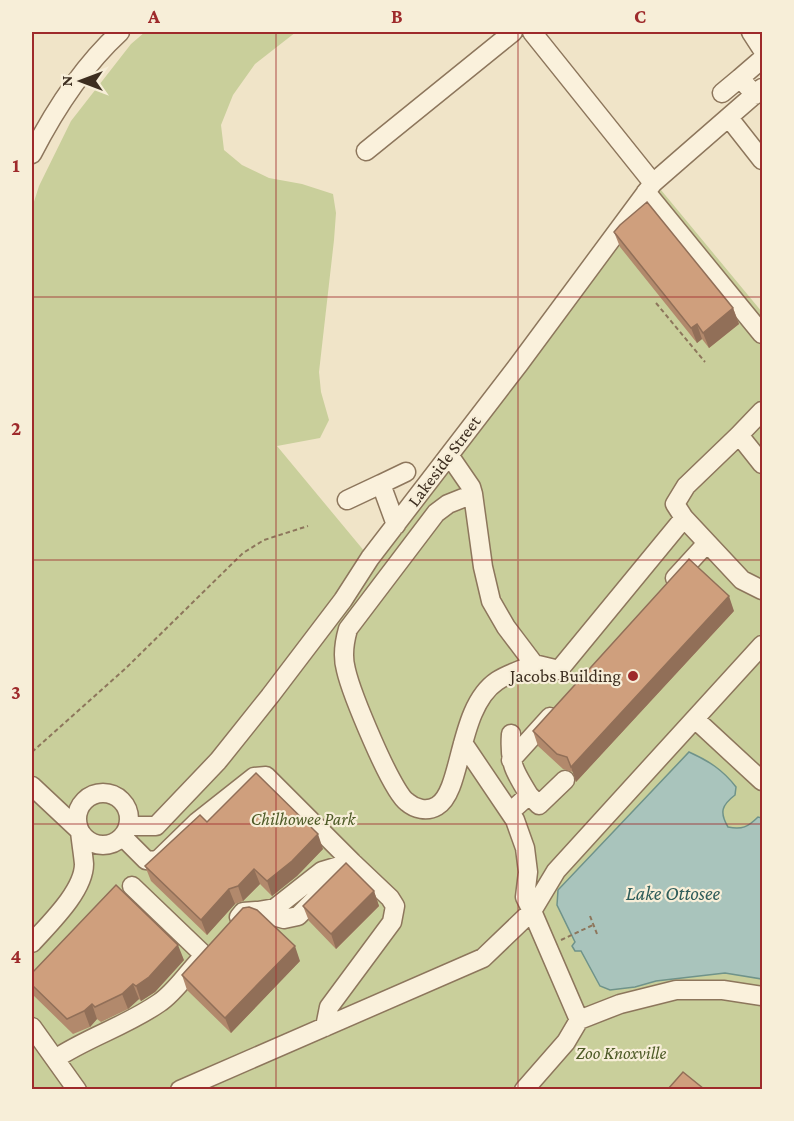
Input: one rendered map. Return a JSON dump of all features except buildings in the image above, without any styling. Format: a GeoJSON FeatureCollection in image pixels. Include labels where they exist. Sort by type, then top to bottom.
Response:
{"type":"FeatureCollection","features":[{"type":"Feature","properties":{"kind":"street"},"geometry":{"type":"LineString","coordinates":[[32,154],[48,123],[79,77],[120,32]]}},
{"type":"Feature","properties":{"kind":"street"},"geometry":{"type":"LineString","coordinates":[[366,151],[513,32]]}},
{"type":"Feature","properties":{"kind":"street"},"geometry":{"type":"LineString","coordinates":[[532,32],[762,334]]}},
{"type":"Feature","properties":{"kind":"street"},"geometry":{"type":"LineString","coordinates":[[722,93],[740,78],[758,49]]}},
{"type":"Feature","properties":{"kind":"street"},"geometry":{"type":"LineString","coordinates":[[740,78],[759,92]]}},
{"type":"Feature","properties":{"kind":"street","name":"Lakeside Street"},"geometry":{"type":"LineString","coordinates":[[126,832],[156,826],[218,761],[343,600],[370,558],[650,188],[759,92]]}},
{"type":"Feature","properties":{"kind":"street"},"geometry":{"type":"LineString","coordinates":[[729,118],[762,159]]}},
{"type":"Feature","properties":{"kind":"street"},"geometry":{"type":"LineString","coordinates":[[762,411],[686,486],[675,504],[684,518],[742,580],[762,590]]}},
{"type":"Feature","properties":{"kind":"street"},"geometry":{"type":"LineString","coordinates":[[739,435],[762,464]]}},
{"type":"Feature","properties":{"kind":"street"},"geometry":{"type":"LineString","coordinates":[[449,455],[471,487],[483,567],[491,601],[506,627],[534,664]]}},
{"type":"Feature","properties":{"kind":"street"},"geometry":{"type":"LineString","coordinates":[[347,500],[385,491],[406,472]]}},
{"type":"Feature","properties":{"kind":"street"},"geometry":{"type":"LineString","coordinates":[[385,491],[410,505]]}},
{"type":"Feature","properties":{"kind":"street"},"geometry":{"type":"LineString","coordinates":[[385,491],[396,525]]}},
{"type":"Feature","properties":{"kind":"street"},"geometry":{"type":"LineString","coordinates":[[473,494],[448,504],[436,513],[348,629],[343,647],[345,669],[362,719],[405,802],[421,810],[436,807],[447,797],[469,721],[480,700],[496,681],[534,664],[559,670],[684,518]]}},
{"type":"Feature","properties":{"kind":"street"},"geometry":{"type":"LineString","coordinates":[[660,595],[707,543]]}},
{"type":"Feature","properties":{"kind":"street"},"geometry":{"type":"LineString","coordinates":[[180,1089],[483,958],[532,911],[556,871],[762,645]]}},
{"type":"Feature","properties":{"kind":"street"},"geometry":{"type":"LineString","coordinates":[[511,760],[558,708]]}},
{"type":"Feature","properties":{"kind":"street"},"geometry":{"type":"LineString","coordinates":[[695,719],[762,781]]}},
{"type":"Feature","properties":{"kind":"street"},"geometry":{"type":"LineString","coordinates":[[511,734],[511,760],[515,773],[539,805],[565,780]]}},
{"type":"Feature","properties":{"kind":"street"},"geometry":{"type":"LineString","coordinates":[[463,743],[515,820],[525,848],[528,872],[525,897],[579,1020]]}},
{"type":"Feature","properties":{"kind":"street"},"geometry":{"type":"LineString","coordinates":[[32,944],[70,900],[82,873],[84,865],[77,820],[78,811],[90,797],[98,793],[107,793],[123,801],[128,809],[126,832],[146,860],[157,861],[197,822],[254,777],[266,776],[390,898],[394,906],[392,922],[329,1007],[325,1027]]}},
{"type":"Feature","properties":{"kind":"street"},"geometry":{"type":"LineString","coordinates":[[32,786],[88,841],[96,845],[113,844],[126,832]]}},
{"type":"Feature","properties":{"kind":"street"},"geometry":{"type":"LineString","coordinates":[[510,812],[530,795]]}},
{"type":"Feature","properties":{"kind":"street"},"geometry":{"type":"LineString","coordinates":[[55,1059],[72,1047],[134,1019],[162,1001],[243,912],[256,911],[284,919],[298,916],[352,861]]}},
{"type":"Feature","properties":{"kind":"street"},"geometry":{"type":"LineString","coordinates":[[132,886],[204,955]]}},
{"type":"Feature","properties":{"kind":"street"},"geometry":{"type":"LineString","coordinates":[[524,1089],[567,1042],[579,1020],[620,1004],[676,990],[723,990],[762,996]]}},
{"type":"Feature","properties":{"kind":"street"},"geometry":{"type":"LineString","coordinates":[[32,1027],[77,1089]]}},
{"type":"Feature","properties":{"kind":"path"},"geometry":{"type":"LineString","coordinates":[[656,303],[705,362]]}},
{"type":"Feature","properties":{"kind":"path"},"geometry":{"type":"LineString","coordinates":[[32,752],[125,669],[243,553],[264,540],[308,526]]}},
{"type":"Feature","properties":{"kind":"path"},"geometry":{"type":"LineString","coordinates":[[590,916],[597,934]]}},
{"type":"Feature","properties":{"kind":"path"},"geometry":{"type":"LineString","coordinates":[[572,934],[593,925]]}},
{"type":"Feature","properties":{"kind":"green space","name":"Chilhowee Park"},"geometry":{"type":"Polygon","coordinates":[[[145,32],[296,32],[255,64],[233,95],[221,125],[224,150],[242,165],[269,178],[302,184],[333,194],[336,213],[334,240],[319,372],[321,392],[329,420],[320,438],[277,446],[370,558],[646,192],[661,190],[762,312],[762,1089],[32,1090],[32,208],[39,186],[71,121],[131,44],[145,32]]]}},
{"type":"Feature","properties":{"kind":"water","name":"Lake Ottosee"},"geometry":{"type":"Polygon","coordinates":[[[689,752],[715,766],[736,787],[735,795],[723,809],[723,817],[728,827],[744,827],[758,817],[762,818],[762,979],[725,973],[656,981],[635,987],[610,990],[600,986],[581,951],[575,951],[572,946],[575,942],[557,905],[558,890],[689,752]]]}},
{"type":"Feature","properties":{"kind":"place","name":"Jacobs Building"},"geometry":{"type":"Point","coordinates":[633,676]}},
{"type":"Feature","properties":{"kind":"park label","name":"Zoo Knoxville"},"geometry":{"type":"Point","coordinates":[621,1053]}}]}
